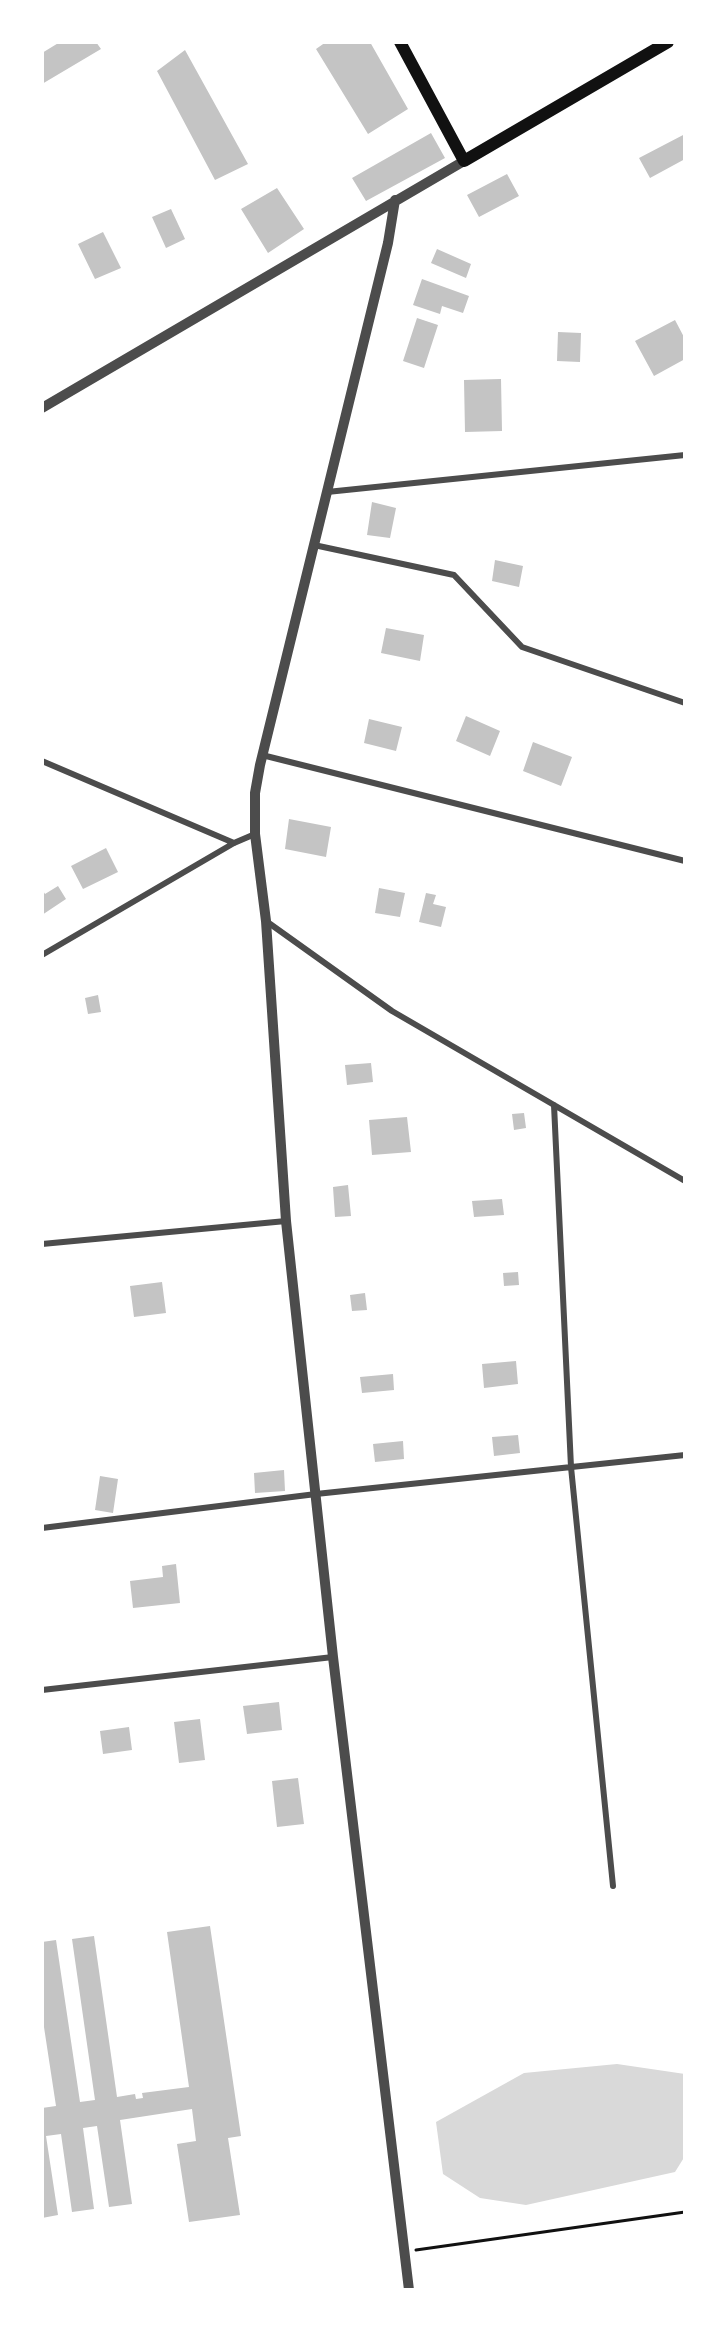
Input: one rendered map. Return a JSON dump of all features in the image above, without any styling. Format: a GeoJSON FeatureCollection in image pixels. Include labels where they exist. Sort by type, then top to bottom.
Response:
{"type":"FeatureCollection","features":[{"type":"Feature","properties":{"kind":"main road"},"geometry":{"type":"LineString","coordinates":[[400,42],[464,161],[668,42]]}},
{"type":"Feature","properties":{"kind":"street"},"geometry":{"type":"LineString","coordinates":[[42,408],[464,161]]}},
{"type":"Feature","properties":{"kind":"street"},"geometry":{"type":"LineString","coordinates":[[395,200],[388,243],[262,755],[255,793],[255,834],[266,921],[286,1221],[333,1657],[409,2290]]}},
{"type":"Feature","properties":{"kind":"street"},"geometry":{"type":"LineString","coordinates":[[327,492],[685,455]]}},
{"type":"Feature","properties":{"kind":"street"},"geometry":{"type":"LineString","coordinates":[[314,545],[454,575],[522,647],[685,703]]}},
{"type":"Feature","properties":{"kind":"street"},"geometry":{"type":"LineString","coordinates":[[262,755],[685,861]]}},
{"type":"Feature","properties":{"kind":"street"},"geometry":{"type":"LineString","coordinates":[[42,761],[234,843]]}},
{"type":"Feature","properties":{"kind":"street"},"geometry":{"type":"LineString","coordinates":[[42,955],[234,843],[255,834]]}},
{"type":"Feature","properties":{"kind":"street"},"geometry":{"type":"LineString","coordinates":[[266,921],[392,1011],[685,1181]]}},
{"type":"Feature","properties":{"kind":"street"},"geometry":{"type":"LineString","coordinates":[[554,1104],[571,1467],[613,1886]]}},
{"type":"Feature","properties":{"kind":"street"},"geometry":{"type":"LineString","coordinates":[[42,1244],[286,1221]]}},
{"type":"Feature","properties":{"kind":"street"},"geometry":{"type":"LineString","coordinates":[[42,1528],[316,1494],[685,1455]]}},
{"type":"Feature","properties":{"kind":"street"},"geometry":{"type":"LineString","coordinates":[[42,1690],[333,1657]]}},
{"type":"Feature","properties":{"kind":"path"},"geometry":{"type":"LineString","coordinates":[[404,2252],[685,2212]]}},
{"type":"Feature","properties":{"kind":"shaded area"},"geometry":{"type":"Polygon","coordinates":[[[617,2064],[685,2074],[685,2156],[675,2172],[526,2205],[480,2198],[443,2174],[436,2122],[524,2073],[617,2064]]]}},
{"type":"Feature","properties":{"kind":"building"},"geometry":{"type":"Polygon","coordinates":[[[60,42],[96,42],[101,49],[42,84],[42,53],[60,42]]]}},
{"type":"Feature","properties":{"kind":"building"},"geometry":{"type":"Polygon","coordinates":[[[326,42],[370,42],[408,109],[368,134],[316,49],[326,42]]]}},
{"type":"Feature","properties":{"kind":"building"},"geometry":{"type":"Polygon","coordinates":[[[185,50],[248,164],[215,180],[157,71],[185,50]]]}},
{"type":"Feature","properties":{"kind":"building"},"geometry":{"type":"Polygon","coordinates":[[[431,133],[445,158],[366,201],[352,178],[431,133]]]}},
{"type":"Feature","properties":{"kind":"building"},"geometry":{"type":"Polygon","coordinates":[[[685,134],[685,159],[650,178],[639,158],[685,134]]]}},
{"type":"Feature","properties":{"kind":"building"},"geometry":{"type":"Polygon","coordinates":[[[507,174],[519,196],[479,217],[467,195],[507,174]]]}},
{"type":"Feature","properties":{"kind":"building"},"geometry":{"type":"Polygon","coordinates":[[[277,188],[304,229],[268,253],[241,209],[277,188]]]}},
{"type":"Feature","properties":{"kind":"building"},"geometry":{"type":"Polygon","coordinates":[[[171,209],[185,239],[166,248],[152,217],[171,209]]]}},
{"type":"Feature","properties":{"kind":"building"},"geometry":{"type":"Polygon","coordinates":[[[103,232],[121,268],[95,279],[78,244],[103,232]]]}},
{"type":"Feature","properties":{"kind":"building"},"geometry":{"type":"Polygon","coordinates":[[[437,249],[471,264],[466,278],[431,263],[437,249]]]}},
{"type":"Feature","properties":{"kind":"building"},"geometry":{"type":"Polygon","coordinates":[[[422,279],[469,296],[463,313],[442,306],[440,314],[413,305],[422,279]]]}},
{"type":"Feature","properties":{"kind":"building"},"geometry":{"type":"Polygon","coordinates":[[[417,318],[438,325],[424,368],[403,361],[417,318]]]}},
{"type":"Feature","properties":{"kind":"building"},"geometry":{"type":"Polygon","coordinates":[[[675,320],[685,339],[685,359],[654,376],[635,341],[675,320]]]}},
{"type":"Feature","properties":{"kind":"building"},"geometry":{"type":"Polygon","coordinates":[[[558,332],[581,333],[580,362],[557,361],[558,332]]]}},
{"type":"Feature","properties":{"kind":"building"},"geometry":{"type":"Polygon","coordinates":[[[501,379],[502,431],[465,432],[464,380],[501,379]]]}},
{"type":"Feature","properties":{"kind":"building"},"geometry":{"type":"Polygon","coordinates":[[[372,502],[396,508],[390,538],[367,535],[372,502]]]}},
{"type":"Feature","properties":{"kind":"building"},"geometry":{"type":"Polygon","coordinates":[[[495,560],[523,566],[519,587],[492,581],[495,560]]]}},
{"type":"Feature","properties":{"kind":"building"},"geometry":{"type":"Polygon","coordinates":[[[386,628],[424,635],[420,661],[381,653],[386,628]]]}},
{"type":"Feature","properties":{"kind":"building"},"geometry":{"type":"Polygon","coordinates":[[[466,716],[500,731],[490,756],[456,741],[466,716]]]}},
{"type":"Feature","properties":{"kind":"building"},"geometry":{"type":"Polygon","coordinates":[[[369,719],[402,727],[396,751],[364,743],[369,719]]]}},
{"type":"Feature","properties":{"kind":"building"},"geometry":{"type":"Polygon","coordinates":[[[533,742],[572,757],[561,786],[523,771],[533,742]]]}},
{"type":"Feature","properties":{"kind":"building"},"geometry":{"type":"Polygon","coordinates":[[[289,819],[331,827],[326,857],[285,849],[289,819]]]}},
{"type":"Feature","properties":{"kind":"building"},"geometry":{"type":"Polygon","coordinates":[[[106,848],[118,872],[83,889],[71,866],[106,848]]]}},
{"type":"Feature","properties":{"kind":"building"},"geometry":{"type":"Polygon","coordinates":[[[58,886],[66,899],[42,915],[42,889],[45,894],[58,886]]]}},
{"type":"Feature","properties":{"kind":"building"},"geometry":{"type":"Polygon","coordinates":[[[379,888],[405,893],[400,917],[375,913],[379,888]]]}},
{"type":"Feature","properties":{"kind":"building"},"geometry":{"type":"Polygon","coordinates":[[[426,893],[436,895],[433,904],[446,907],[441,927],[419,922],[426,893]]]}},
{"type":"Feature","properties":{"kind":"building"},"geometry":{"type":"Polygon","coordinates":[[[98,995],[101,1012],[88,1014],[85,998],[98,995]]]}},
{"type":"Feature","properties":{"kind":"building"},"geometry":{"type":"Polygon","coordinates":[[[371,1063],[373,1082],[347,1085],[345,1065],[371,1063]]]}},
{"type":"Feature","properties":{"kind":"building"},"geometry":{"type":"Polygon","coordinates":[[[524,1113],[526,1128],[514,1130],[512,1114],[524,1113]]]}},
{"type":"Feature","properties":{"kind":"building"},"geometry":{"type":"Polygon","coordinates":[[[407,1117],[411,1152],[372,1155],[369,1120],[407,1117]]]}},
{"type":"Feature","properties":{"kind":"building"},"geometry":{"type":"Polygon","coordinates":[[[348,1185],[351,1216],[335,1217],[333,1187],[348,1185]]]}},
{"type":"Feature","properties":{"kind":"building"},"geometry":{"type":"Polygon","coordinates":[[[502,1199],[504,1215],[474,1217],[472,1201],[502,1199]]]}},
{"type":"Feature","properties":{"kind":"building"},"geometry":{"type":"Polygon","coordinates":[[[518,1272],[519,1285],[504,1286],[503,1273],[518,1272]]]}},
{"type":"Feature","properties":{"kind":"building"},"geometry":{"type":"Polygon","coordinates":[[[162,1282],[166,1313],[134,1317],[130,1286],[162,1282]]]}},
{"type":"Feature","properties":{"kind":"building"},"geometry":{"type":"Polygon","coordinates":[[[365,1293],[367,1310],[352,1311],[350,1295],[365,1293]]]}},
{"type":"Feature","properties":{"kind":"building"},"geometry":{"type":"Polygon","coordinates":[[[516,1361],[518,1384],[484,1388],[482,1364],[516,1361]]]}},
{"type":"Feature","properties":{"kind":"building"},"geometry":{"type":"Polygon","coordinates":[[[393,1374],[394,1390],[362,1393],[360,1377],[393,1374]]]}},
{"type":"Feature","properties":{"kind":"building"},"geometry":{"type":"Polygon","coordinates":[[[518,1435],[520,1453],[494,1456],[492,1437],[518,1435]]]}},
{"type":"Feature","properties":{"kind":"building"},"geometry":{"type":"Polygon","coordinates":[[[403,1441],[404,1459],[375,1462],[373,1444],[403,1441]]]}},
{"type":"Feature","properties":{"kind":"building"},"geometry":{"type":"Polygon","coordinates":[[[284,1470],[285,1491],[255,1493],[254,1473],[284,1470]]]}},
{"type":"Feature","properties":{"kind":"building"},"geometry":{"type":"Polygon","coordinates":[[[100,1476],[118,1479],[113,1513],[95,1510],[100,1476]]]}},
{"type":"Feature","properties":{"kind":"building"},"geometry":{"type":"Polygon","coordinates":[[[176,1564],[180,1603],[133,1608],[130,1581],[163,1577],[162,1566],[176,1564]]]}},
{"type":"Feature","properties":{"kind":"building"},"geometry":{"type":"Polygon","coordinates":[[[279,1702],[282,1730],[247,1734],[243,1706],[279,1702]]]}},
{"type":"Feature","properties":{"kind":"building"},"geometry":{"type":"Polygon","coordinates":[[[200,1719],[205,1760],[179,1763],[174,1722],[200,1719]]]}},
{"type":"Feature","properties":{"kind":"building"},"geometry":{"type":"Polygon","coordinates":[[[129,1727],[132,1750],[103,1754],[100,1731],[129,1727]]]}},
{"type":"Feature","properties":{"kind":"building"},"geometry":{"type":"Polygon","coordinates":[[[298,1778],[304,1824],[277,1827],[272,1781],[298,1778]]]}},
{"type":"Feature","properties":{"kind":"building"},"geometry":{"type":"Polygon","coordinates":[[[210,1926],[241,2136],[228,2138],[240,2215],[189,2222],[177,2144],[196,2141],[192,2109],[120,2120],[132,2204],[109,2207],[97,2126],[83,2128],[94,2209],[72,2212],[61,2134],[46,2136],[58,2215],[42,2218],[42,2108],[56,2106],[42,2014],[42,1942],[56,1940],[80,2102],[95,2100],[72,1939],[94,1936],[117,2097],[135,2094],[136,2099],[143,2098],[142,2093],[189,2087],[167,1932],[210,1926]]]}}]}
